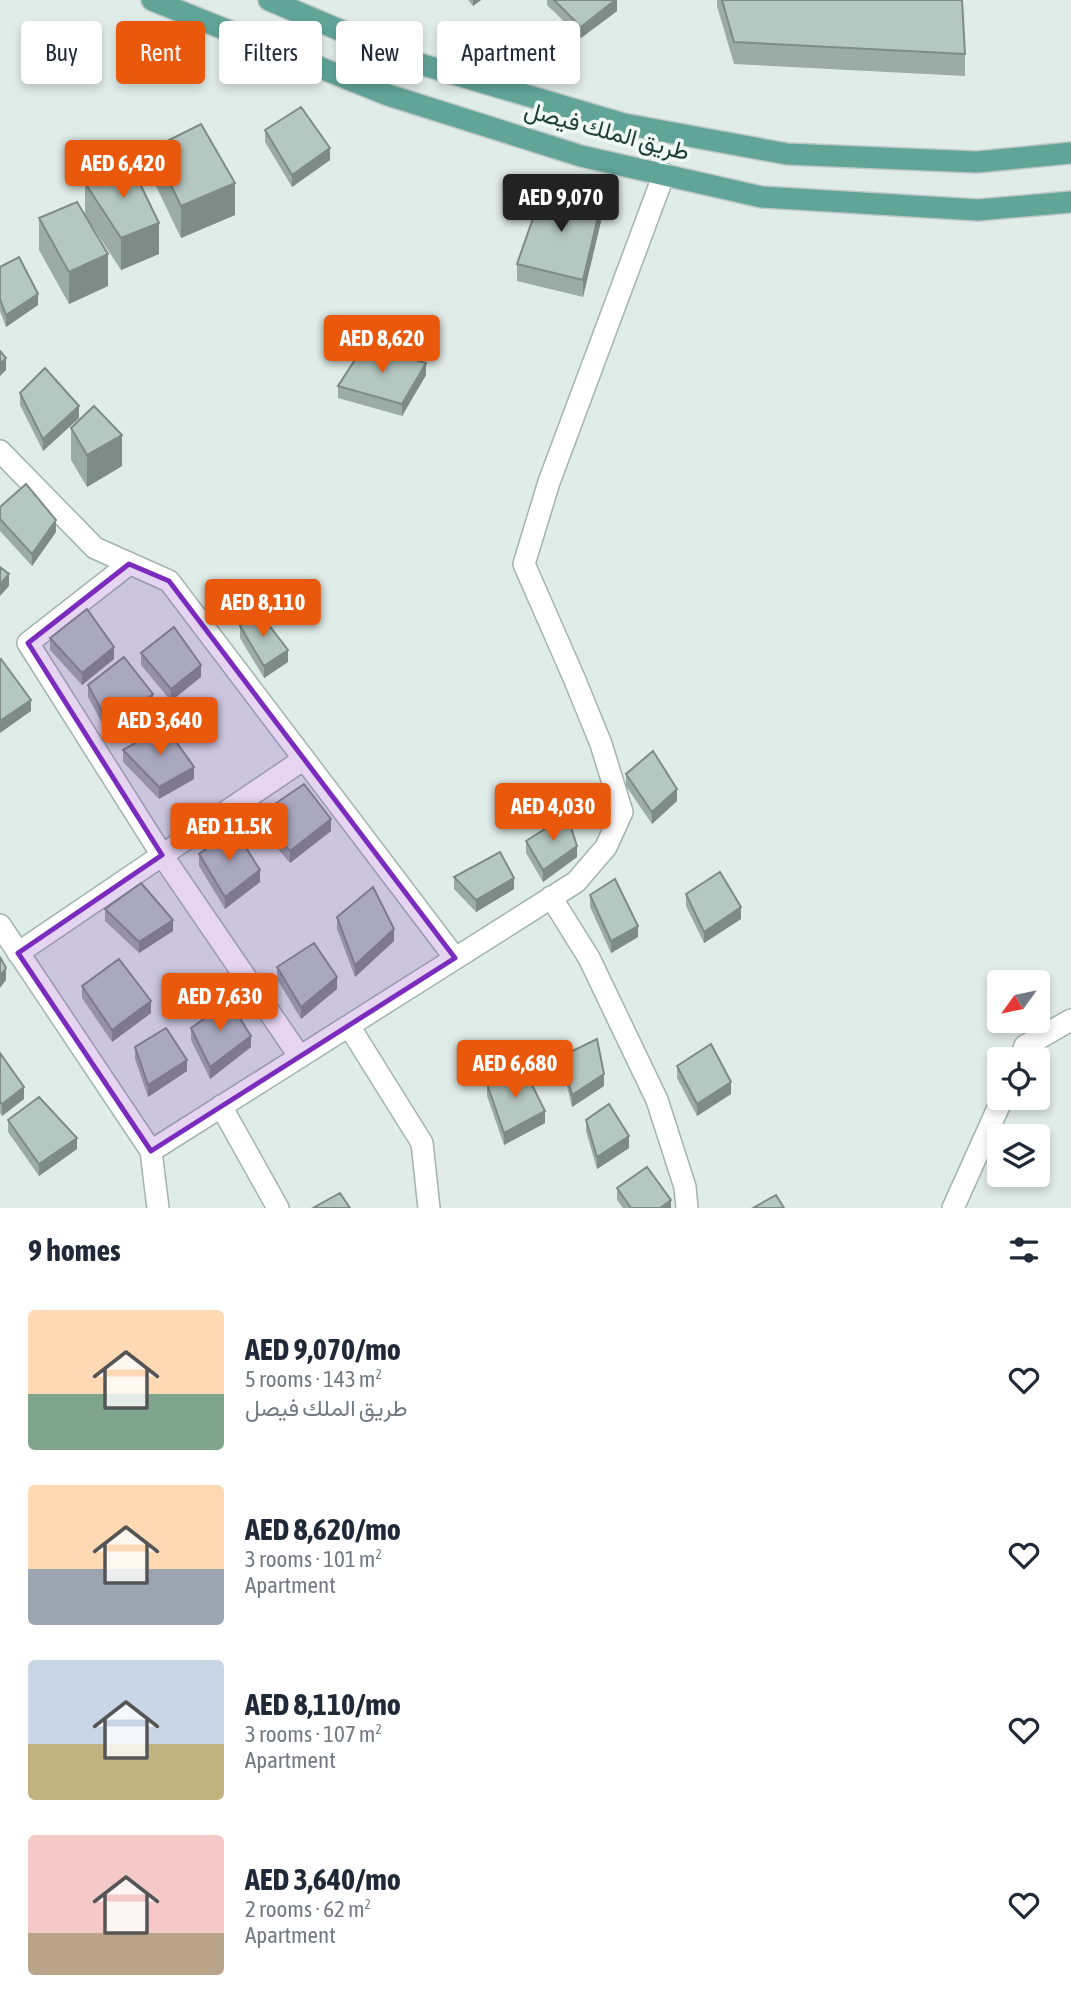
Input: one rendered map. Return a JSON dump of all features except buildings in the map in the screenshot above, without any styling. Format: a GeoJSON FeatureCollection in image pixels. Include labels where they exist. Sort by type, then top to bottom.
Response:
{"type":"FeatureCollection","features":[{"type":"Feature","properties":{"kind":"main road","name":"طريق الملك فيصل"},"geometry":{"type":"LineString","coordinates":[[152,0],[388,95],[581,156],[762,197],[978,210],[1071,202]]}},
{"type":"Feature","properties":{"kind":"main road","name":"طريق الملك فيصل"},"geometry":{"type":"LineString","coordinates":[[272,1],[420,64],[624,124],[787,154],[977,162],[1071,153]]}},
{"type":"Feature","properties":{"kind":"street"},"geometry":{"type":"LineString","coordinates":[[151,1151],[576,882],[606,847],[621,812],[601,744],[524,564],[549,482],[664,174]]}},
{"type":"Feature","properties":{"kind":"street"},"geometry":{"type":"LineString","coordinates":[[0,451],[95,548],[169,581],[455,958]]}},
{"type":"Feature","properties":{"kind":"street"},"geometry":{"type":"LineString","coordinates":[[130,564],[28,643],[162,855],[300,1057]]}},
{"type":"Feature","properties":{"kind":"street"},"geometry":{"type":"LineString","coordinates":[[18,953],[304,759]]}},
{"type":"Feature","properties":{"kind":"street"},"geometry":{"type":"LineString","coordinates":[[551,897],[589,958],[657,1100],[685,1187],[687,1208]]}},
{"type":"Feature","properties":{"kind":"street"},"geometry":{"type":"LineString","coordinates":[[0,925],[151,1151],[158,1208]]}},
{"type":"Feature","properties":{"kind":"street"},"geometry":{"type":"LineString","coordinates":[[1026,1047],[1071,1020]]}},
{"type":"Feature","properties":{"kind":"street"},"geometry":{"type":"LineString","coordinates":[[349,1026],[422,1143],[429,1208]]}},
{"type":"Feature","properties":{"kind":"street"},"geometry":{"type":"LineString","coordinates":[[221,1106],[278,1208]]}},
{"type":"Feature","properties":{"kind":"street"},"geometry":{"type":"LineString","coordinates":[[953,1208],[997,1110]]}},
{"type":"Feature","properties":{"kind":"highlighted area"},"geometry":{"type":"Polygon","coordinates":[[[129,564],[169,581],[455,958],[151,1151],[18,953],[162,855],[28,643],[129,564]]]}}]}
